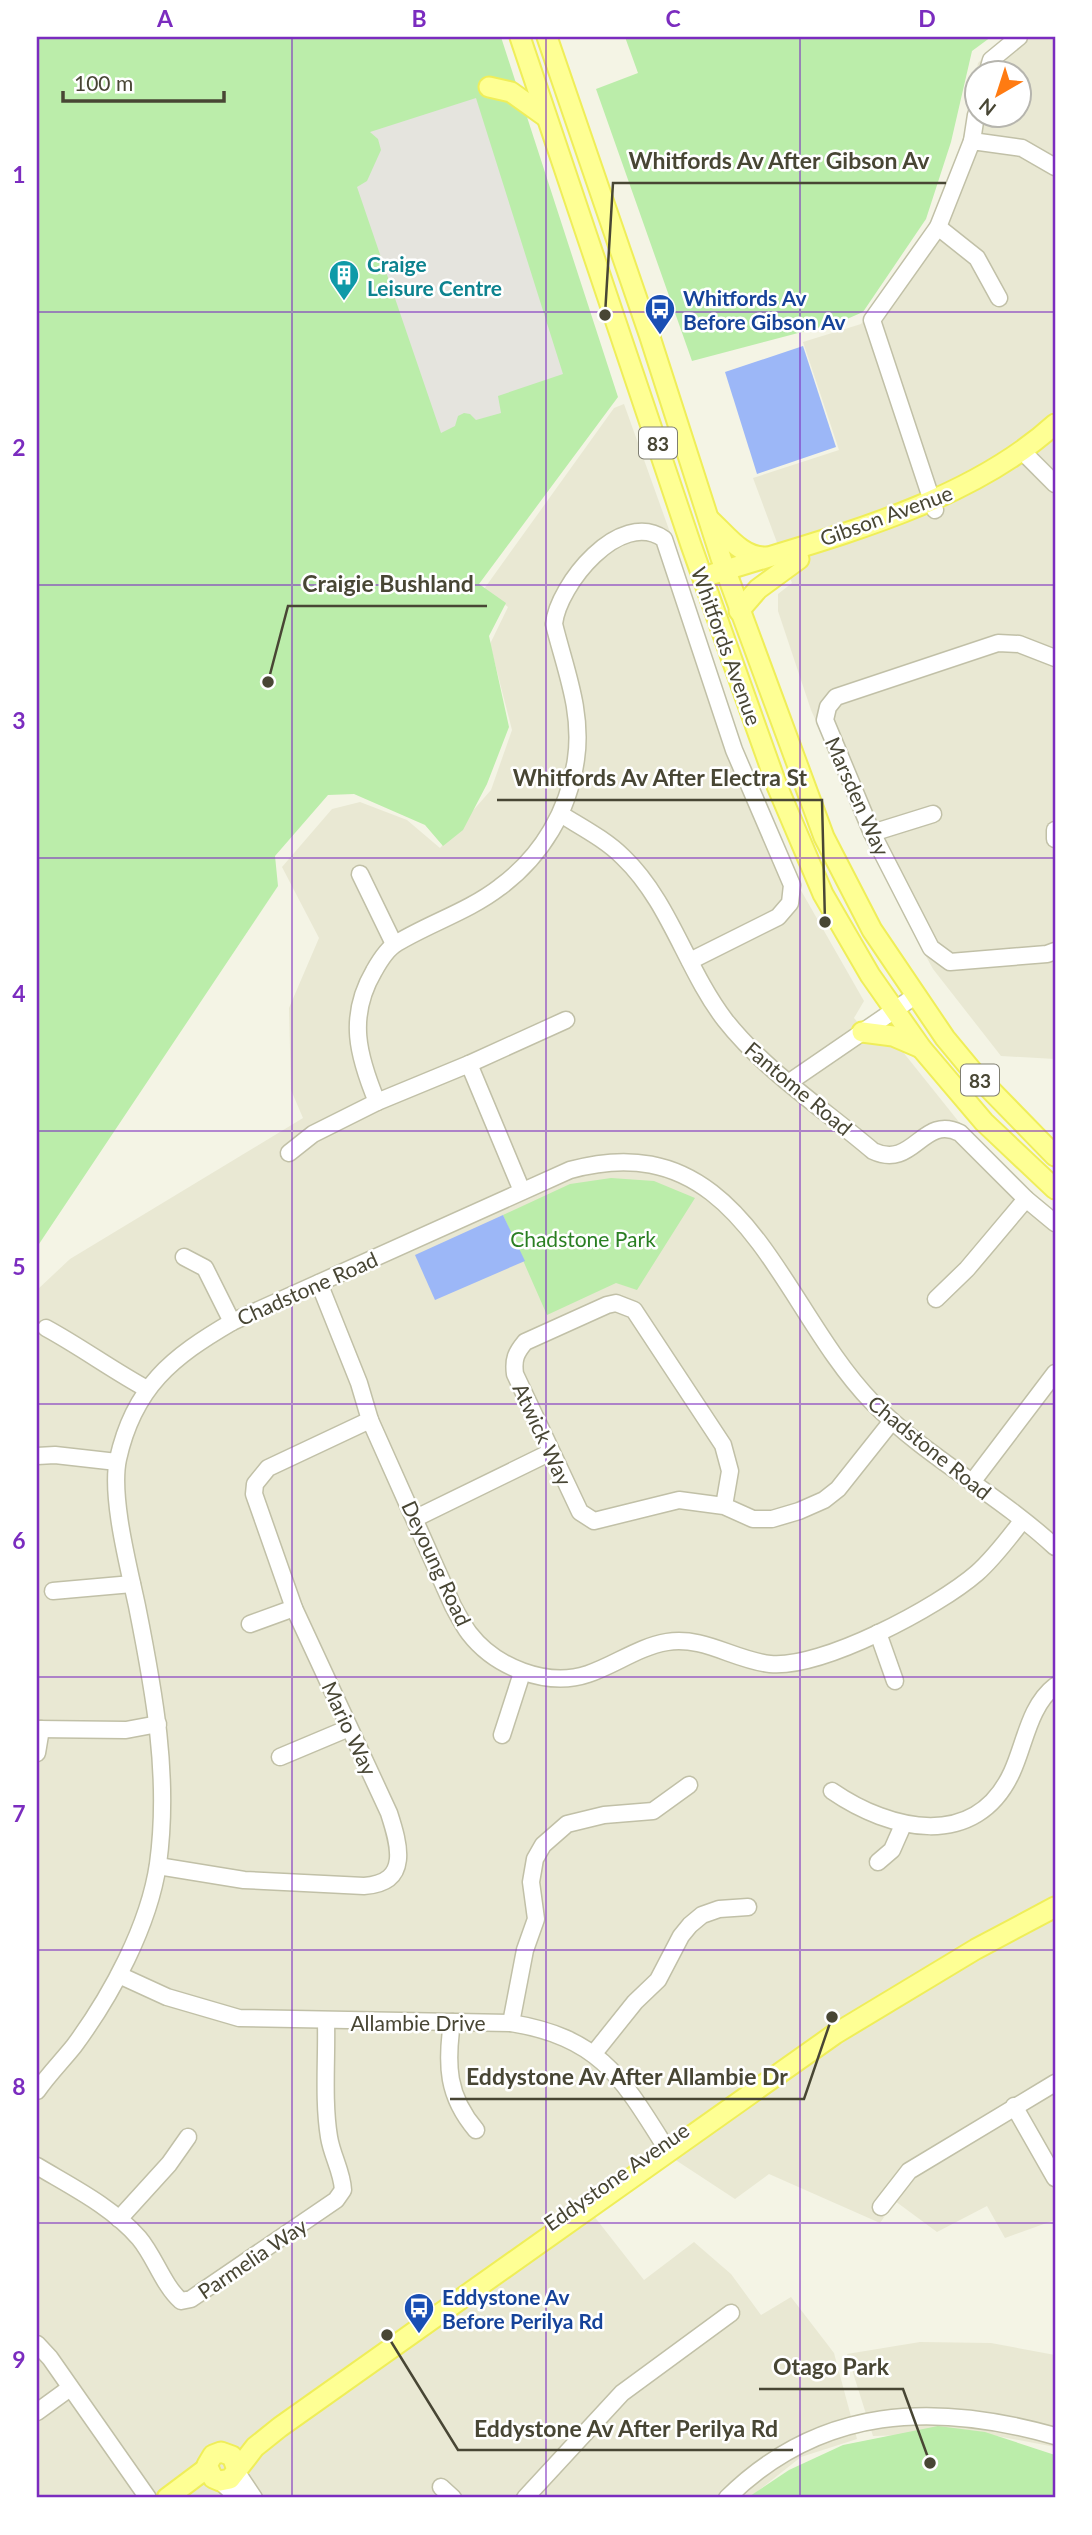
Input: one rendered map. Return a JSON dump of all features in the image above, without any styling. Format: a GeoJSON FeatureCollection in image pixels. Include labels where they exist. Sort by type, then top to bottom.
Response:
{"type":"FeatureCollection","features":[{"type":"Feature","properties":{"kind":"main road","name":"Whitfords Avenue"},"geometry":{"type":"LineString","coordinates":[[520,37],[705,583],[799,841],[846,935],[893,1010],[984,1122],[1055,1189]]}},
{"type":"Feature","properties":{"kind":"main road","name":"Whitfords Avenue"},"geometry":{"type":"LineString","coordinates":[[547,37],[649,334],[739,611],[824,837],[872,930],[915,996],[974,1073],[1055,1156]]}},
{"type":"Feature","properties":{"kind":"main road"},"geometry":{"type":"LineString","coordinates":[[489,87],[511,92],[547,117]]}},
{"type":"Feature","properties":{"kind":"main road","name":"Gibson Avenue"},"geometry":{"type":"LineString","coordinates":[[1030,451],[1055,424]]}},
{"type":"Feature","properties":{"kind":"main road","name":"Gibson Avenue"},"geometry":{"type":"LineString","coordinates":[[705,583],[799,559],[933,505],[1055,438]]}},
{"type":"Feature","properties":{"kind":"main road","name":"Gibson Avenue"},"geometry":{"type":"LineString","coordinates":[[727,576],[768,557],[933,505]]}},
{"type":"Feature","properties":{"kind":"main road"},"geometry":{"type":"LineString","coordinates":[[706,515],[741,549],[757,557],[768,557]]}},
{"type":"Feature","properties":{"kind":"main road"},"geometry":{"type":"LineString","coordinates":[[739,611],[758,590],[799,559]]}},
{"type":"Feature","properties":{"kind":"main road"},"geometry":{"type":"LineString","coordinates":[[862,1032],[893,1036],[922,1049]]}},
{"type":"Feature","properties":{"kind":"main road","name":"Eddystone Avenue"},"geometry":{"type":"LineString","coordinates":[[188,2498],[280,2427],[665,2147],[772,2065],[883,1992],[1055,1897]]}},
{"type":"Feature","properties":{"kind":"main road","name":"Eddystone Avenue"},"geometry":{"type":"LineString","coordinates":[[665,2147],[877,2007],[1055,1907]]}},
{"type":"Feature","properties":{"kind":"main road","name":"Eddystone Avenue"},"geometry":{"type":"LineString","coordinates":[[167,2498],[223,2470]]}},
{"type":"Feature","properties":{"kind":"street"},"geometry":{"type":"LineString","coordinates":[[991,60],[1019,37]]}},
{"type":"Feature","properties":{"kind":"street"},"geometry":{"type":"LineString","coordinates":[[933,505],[873,320],[938,227],[972,141],[974,130]]}},
{"type":"Feature","properties":{"kind":"street"},"geometry":{"type":"LineString","coordinates":[[972,141],[1023,148],[1055,167]]}},
{"type":"Feature","properties":{"kind":"street"},"geometry":{"type":"LineString","coordinates":[[938,227],[977,258],[999,298]]}},
{"type":"Feature","properties":{"kind":"street"},"geometry":{"type":"LineString","coordinates":[[1030,451],[1055,470]]}},
{"type":"Feature","properties":{"kind":"street"},"geometry":{"type":"LineString","coordinates":[[1030,451],[1055,484]]}},
{"type":"Feature","properties":{"kind":"street"},"geometry":{"type":"LineString","coordinates":[[377,1102],[360,1061],[358,1012],[365,987],[394,944],[499,888],[534,854],[562,815],[578,740],[575,700],[554,624],[555,614],[587,562],[611,540],[645,531],[664,539],[734,750],[792,885],[790,904],[778,917],[690,961]]}},
{"type":"Feature","properties":{"kind":"street","name":"Marsden Way"},"geometry":{"type":"LineString","coordinates":[[1055,658],[1019,644],[998,643],[836,697],[828,707],[825,720],[872,833],[931,948],[950,962],[1055,951]]}},
{"type":"Feature","properties":{"kind":"street"},"geometry":{"type":"LineString","coordinates":[[872,833],[933,814]]}},
{"type":"Feature","properties":{"kind":"street","name":"Fantome Road"},"geometry":{"type":"LineString","coordinates":[[562,815],[598,837],[636,871],[652,892],[708,993],[742,1040],[873,1151],[885,1157],[903,1153],[935,1129],[951,1129],[960,1133],[1026,1199],[1055,1223]]}},
{"type":"Feature","properties":{"kind":"street"},"geometry":{"type":"LineString","coordinates":[[1055,830],[1055,839]]}},
{"type":"Feature","properties":{"kind":"street"},"geometry":{"type":"LineString","coordinates":[[360,874],[394,944]]}},
{"type":"Feature","properties":{"kind":"street"},"geometry":{"type":"LineString","coordinates":[[790,1082],[915,996]]}},
{"type":"Feature","properties":{"kind":"street"},"geometry":{"type":"LineString","coordinates":[[289,1153],[313,1134],[377,1102],[566,1020]]}},
{"type":"Feature","properties":{"kind":"street"},"geometry":{"type":"LineString","coordinates":[[468,1063],[522,1191]]}},
{"type":"Feature","properties":{"kind":"street","name":"Chadstone Road"},"geometry":{"type":"LineString","coordinates":[[38,2085],[73,2047],[119,1975],[136,1934],[158,1866],[164,1791],[158,1724],[119,1512],[117,1462],[128,1425],[147,1389],[187,1348],[232,1322],[570,1170],[597,1163],[625,1161],[688,1177],[708,1188],[740,1216],[834,1358],[892,1421],[1055,1547]]}},
{"type":"Feature","properties":{"kind":"street"},"geometry":{"type":"LineString","coordinates":[[936,1299],[967,1269],[1026,1199]]}},
{"type":"Feature","properties":{"kind":"street"},"geometry":{"type":"LineString","coordinates":[[184,1256],[205,1268],[232,1322]]}},
{"type":"Feature","properties":{"kind":"street","name":"Deyoung Road"},"geometry":{"type":"LineString","coordinates":[[319,1283],[359,1383],[370,1420],[453,1606],[469,1634],[522,1673],[555,1679],[586,1675],[646,1648],[668,1642],[693,1641],[771,1664],[794,1662],[878,1633],[976,1574],[1022,1521]]}},
{"type":"Feature","properties":{"kind":"street","name":"Atwick Way"},"geometry":{"type":"LineString","coordinates":[[724,1506],[730,1471],[723,1446],[641,1319],[625,1304],[616,1303],[595,1310],[525,1342],[516,1352],[513,1362],[515,1374],[580,1512],[594,1521],[679,1500],[724,1506],[754,1519],[772,1519],[824,1500],[838,1489],[892,1421]]}},
{"type":"Feature","properties":{"kind":"street"},"geometry":{"type":"LineString","coordinates":[[46,1328],[79,1346],[104,1366],[147,1389]]}},
{"type":"Feature","properties":{"kind":"street"},"geometry":{"type":"LineString","coordinates":[[973,1481],[1055,1373]]}},
{"type":"Feature","properties":{"kind":"street","name":"Mario Way"},"geometry":{"type":"LineString","coordinates":[[158,1866],[244,1880],[310,1885],[378,1885],[390,1877],[397,1867],[396,1836],[389,1813],[295,1608],[254,1494],[255,1484],[268,1468],[370,1420]]}},
{"type":"Feature","properties":{"kind":"street"},"geometry":{"type":"LineString","coordinates":[[416,1518],[551,1452]]}},
{"type":"Feature","properties":{"kind":"street"},"geometry":{"type":"LineString","coordinates":[[37,1456],[55,1455],[117,1462]]}},
{"type":"Feature","properties":{"kind":"street"},"geometry":{"type":"LineString","coordinates":[[53,1591],[132,1584]]}},
{"type":"Feature","properties":{"kind":"street"},"geometry":{"type":"LineString","coordinates":[[250,1623],[295,1608]]}},
{"type":"Feature","properties":{"kind":"street"},"geometry":{"type":"LineString","coordinates":[[878,1633],[895,1681]]}},
{"type":"Feature","properties":{"kind":"street"},"geometry":{"type":"LineString","coordinates":[[502,1735],[522,1673]]}},
{"type":"Feature","properties":{"kind":"street"},"geometry":{"type":"LineString","coordinates":[[832,1791],[853,1805],[903,1825],[941,1826],[959,1822],[992,1802],[1013,1770],[1034,1714],[1055,1686]]}},
{"type":"Feature","properties":{"kind":"street"},"geometry":{"type":"LineString","coordinates":[[37,1753],[39,1729],[126,1730],[158,1724]]}},
{"type":"Feature","properties":{"kind":"street"},"geometry":{"type":"LineString","coordinates":[[280,1757],[349,1728]]}},
{"type":"Feature","properties":{"kind":"street"},"geometry":{"type":"LineString","coordinates":[[512,2023],[525,1950],[536,1919],[531,1882],[535,1859],[543,1845],[567,1824],[604,1815],[653,1811],[689,1785]]}},
{"type":"Feature","properties":{"kind":"street"},"geometry":{"type":"LineString","coordinates":[[878,1861],[892,1850],[903,1825]]}},
{"type":"Feature","properties":{"kind":"street"},"geometry":{"type":"LineString","coordinates":[[595,2052],[635,2002],[658,1980],[681,1936],[690,1926],[702,1915],[719,1909],[748,1908]]}},
{"type":"Feature","properties":{"kind":"street","name":"Allambie Drive"},"geometry":{"type":"LineString","coordinates":[[119,1975],[167,1997],[216,2014],[239,2018],[512,2023],[541,2028],[571,2038],[595,2052],[622,2083],[665,2147]]}},
{"type":"Feature","properties":{"kind":"street","name":"Parmelia Way"},"geometry":{"type":"LineString","coordinates":[[37,2166],[119,2218],[140,2239],[162,2269],[173,2294],[181,2301],[191,2299],[336,2200],[343,2190],[342,2175],[333,2155],[329,2134],[326,2021]]}},
{"type":"Feature","properties":{"kind":"street"},"geometry":{"type":"LineString","coordinates":[[452,2022],[448,2050],[450,2084],[461,2113],[475,2130]]}},
{"type":"Feature","properties":{"kind":"street"},"geometry":{"type":"LineString","coordinates":[[881,2207],[909,2171],[1055,2083]]}},
{"type":"Feature","properties":{"kind":"street"},"geometry":{"type":"LineString","coordinates":[[1014,2106],[1055,2178]]}},
{"type":"Feature","properties":{"kind":"street"},"geometry":{"type":"LineString","coordinates":[[119,2218],[169,2164],[188,2137]]}},
{"type":"Feature","properties":{"kind":"street"},"geometry":{"type":"LineString","coordinates":[[525,2498],[622,2393],[731,2313]]}},
{"type":"Feature","properties":{"kind":"street"},"geometry":{"type":"LineString","coordinates":[[37,2344],[50,2358],[148,2498]]}},
{"type":"Feature","properties":{"kind":"street"},"geometry":{"type":"LineString","coordinates":[[37,2412],[70,2388]]}},
{"type":"Feature","properties":{"kind":"street"},"geometry":{"type":"LineString","coordinates":[[727,2498],[748,2479],[788,2451],[831,2433],[876,2420],[926,2414],[972,2417],[1055,2436]]}},
{"type":"Feature","properties":{"kind":"street"},"geometry":{"type":"LineString","coordinates":[[740,2498],[808,2452],[851,2435],[879,2429],[931,2423],[959,2424],[988,2428],[1055,2447]]}},
{"type":"Feature","properties":{"kind":"street"},"geometry":{"type":"LineString","coordinates":[[223,2470],[238,2498]]}},
{"type":"Feature","properties":{"kind":"street"},"geometry":{"type":"LineString","coordinates":[[223,2470],[254,2498]]}},
{"type":"Feature","properties":{"kind":"shaded area"},"geometry":{"type":"Polygon","coordinates":[[[1004,37],[1055,37],[1055,1059],[1001,1056],[933,969],[906,920],[811,710],[778,611],[778,594],[792,583],[753,478],[839,450],[803,342],[861,324],[930,228],[961,148],[965,130],[1032,130],[1032,60],[981,60],[1004,37]]]}},
{"type":"Feature","properties":{"kind":"shaded area"},"geometry":{"type":"Polygon","coordinates":[[[476,98],[563,374],[498,396],[501,413],[476,420],[470,414],[464,413],[458,416],[455,426],[441,433],[357,187],[367,181],[381,150],[378,139],[370,132],[476,98]]]}},
{"type":"Feature","properties":{"kind":"shaded area"},"geometry":{"type":"Polygon","coordinates":[[[624,404],[686,577],[745,759],[795,880],[864,1001],[854,1018],[874,1041],[899,1047],[963,1127],[1055,1214],[1055,2220],[1005,2238],[987,2206],[937,2232],[895,2201],[880,2223],[769,2174],[735,2199],[668,2155],[590,2211],[644,2280],[694,2242],[731,2274],[761,2315],[791,2297],[834,2353],[857,2439],[801,2457],[749,2498],[37,2498],[37,1290],[70,1259],[303,1118],[291,1090],[289,1008],[319,938],[282,867],[332,809],[360,802],[407,820],[440,848],[491,790],[512,730],[490,644],[508,607],[484,589],[614,408],[624,404]]]}},
{"type":"Feature","properties":{"kind":"shaded area"},"geometry":{"type":"Polygon","coordinates":[[[920,2342],[991,2343],[1055,2355],[1055,2447],[981,2433],[873,2436],[847,2354],[920,2342]]]}},
{"type":"Feature","properties":{"kind":"green space"},"geometry":{"type":"Polygon","coordinates":[[[37,37],[501,37],[618,397],[479,584],[506,603],[489,636],[509,727],[487,784],[463,830],[443,846],[425,825],[354,794],[328,795],[275,856],[278,886],[37,1247],[37,37]]]}},
{"type":"Feature","properties":{"kind":"green space"},"geometry":{"type":"Polygon","coordinates":[[[625,37],[991,37],[972,51],[970,60],[962,60],[962,94],[951,142],[926,219],[863,312],[840,322],[692,361],[596,89],[638,73],[625,37]]]}},
{"type":"Feature","properties":{"kind":"green space","name":"Chadstone Park"},"geometry":{"type":"Polygon","coordinates":[[[611,1178],[654,1181],[695,1198],[637,1290],[616,1283],[547,1315],[503,1215],[570,1184],[611,1178]]]}},
{"type":"Feature","properties":{"kind":"green space"},"geometry":{"type":"Polygon","coordinates":[[[938,2426],[985,2432],[1055,2455],[1055,2498],[747,2498],[789,2470],[843,2445],[938,2426]]]}},
{"type":"Feature","properties":{"kind":"water"},"geometry":{"type":"Polygon","coordinates":[[[803,346],[836,447],[757,474],[725,372],[803,346]]]}},
{"type":"Feature","properties":{"kind":"water"},"geometry":{"type":"Polygon","coordinates":[[[503,1215],[525,1261],[435,1300],[415,1255],[503,1215]]]}},
{"type":"Feature","properties":{"kind":"place","name":"Craige Leisure Centre"},"geometry":{"type":"Point","coordinates":[344,302]}},
{"type":"Feature","properties":{"kind":"place","name":"Whitfords Av After Gibson Av"},"geometry":{"type":"Point","coordinates":[605,315]}},
{"type":"Feature","properties":{"kind":"place","name":"Whitfords Av Before Gibson Av"},"geometry":{"type":"Point","coordinates":[660,336]}},
{"type":"Feature","properties":{"kind":"place","name":"Craigie Bushland"},"geometry":{"type":"Point","coordinates":[268,682]}},
{"type":"Feature","properties":{"kind":"place","name":"Whitfords Av After Electra St"},"geometry":{"type":"Point","coordinates":[825,922]}},
{"type":"Feature","properties":{"kind":"place","name":"Eddystone Av After Allambie Dr"},"geometry":{"type":"Point","coordinates":[832,2017]}},
{"type":"Feature","properties":{"kind":"place","name":"Eddystone Av After Perilya Rd"},"geometry":{"type":"Point","coordinates":[387,2335]}},
{"type":"Feature","properties":{"kind":"place","name":"Eddystone Av Before Perilya Rd"},"geometry":{"type":"Point","coordinates":[419,2335]}},
{"type":"Feature","properties":{"kind":"place","name":"Otago Park"},"geometry":{"type":"Point","coordinates":[930,2463]}}]}
